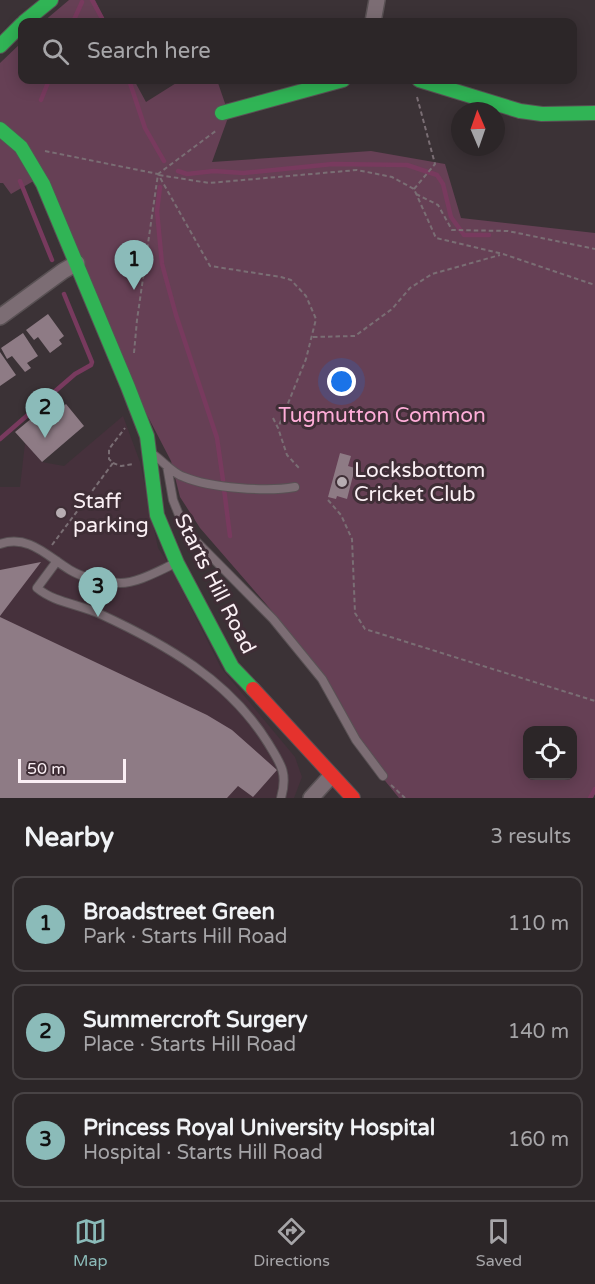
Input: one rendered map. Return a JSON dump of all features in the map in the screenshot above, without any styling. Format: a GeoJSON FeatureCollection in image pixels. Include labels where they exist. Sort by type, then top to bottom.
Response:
{"type":"FeatureCollection","features":[{"type":"Feature","properties":{"kind":"street"},"geometry":{"type":"LineString","coordinates":[[29,18],[51,0]]}},
{"type":"Feature","properties":{"kind":"street"},"geometry":{"type":"LineString","coordinates":[[374,18],[377,0]]}},
{"type":"Feature","properties":{"kind":"street"},"geometry":{"type":"LineString","coordinates":[[0,46],[18,28]]}},
{"type":"Feature","properties":{"kind":"street"},"geometry":{"type":"LineString","coordinates":[[222,113],[328,84]]}},
{"type":"Feature","properties":{"kind":"street"},"geometry":{"type":"LineString","coordinates":[[417,85],[520,111],[542,114],[595,113]]}},
{"type":"Feature","properties":{"kind":"street","name":"Starts Hill Road"},"geometry":{"type":"LineString","coordinates":[[0,129],[21,147],[44,184],[135,406],[147,436],[157,515],[177,563],[232,667],[353,798]]}},
{"type":"Feature","properties":{"kind":"street"},"geometry":{"type":"LineString","coordinates":[[0,317],[63,271],[77,264]]}},
{"type":"Feature","properties":{"kind":"street"},"geometry":{"type":"LineString","coordinates":[[311,798],[331,776]]}},
{"type":"Feature","properties":{"kind":"lane"},"geometry":{"type":"LineString","coordinates":[[150,453],[182,477],[203,483],[266,489],[295,487]]}},
{"type":"Feature","properties":{"kind":"lane"},"geometry":{"type":"LineString","coordinates":[[167,466],[173,500],[185,530],[273,619],[322,679],[356,740],[383,776]]}},
{"type":"Feature","properties":{"kind":"lane"},"geometry":{"type":"LineString","coordinates":[[0,544],[7,542],[30,544],[46,552],[73,572],[98,581],[122,583],[177,563]]}},
{"type":"Feature","properties":{"kind":"lane"},"geometry":{"type":"LineString","coordinates":[[57,561],[37,588],[48,597],[96,612],[153,639],[198,668],[236,701],[260,730],[283,767],[285,783],[281,798]]}},
{"type":"Feature","properties":{"kind":"path"},"geometry":{"type":"LineString","coordinates":[[414,189],[435,164],[417,85]]}},
{"type":"Feature","properties":{"kind":"path"},"geometry":{"type":"LineString","coordinates":[[134,353],[136,320],[158,174],[214,134],[222,113]]}},
{"type":"Feature","properties":{"kind":"path"},"geometry":{"type":"LineString","coordinates":[[21,147],[209,183],[357,170],[392,177],[414,189],[436,238],[503,254],[595,285]]}},
{"type":"Feature","properties":{"kind":"path"},"geometry":{"type":"LineString","coordinates":[[158,174],[210,266],[291,280],[300,288],[312,306],[316,319],[306,359],[278,428]]}},
{"type":"Feature","properties":{"kind":"path"},"geometry":{"type":"LineString","coordinates":[[416,194],[438,205],[452,230],[508,231],[595,249]]}},
{"type":"Feature","properties":{"kind":"path"},"geometry":{"type":"LineString","coordinates":[[312,337],[355,336],[392,309],[410,288],[432,274],[503,254]]}},
{"type":"Feature","properties":{"kind":"path"},"geometry":{"type":"LineString","coordinates":[[273,418],[287,455],[299,468]]}},
{"type":"Feature","properties":{"kind":"path"},"geometry":{"type":"LineString","coordinates":[[126,425],[109,449],[109,459],[121,466],[138,463]]}},
{"type":"Feature","properties":{"kind":"path"},"geometry":{"type":"LineString","coordinates":[[46,552],[113,463]]}},
{"type":"Feature","properties":{"kind":"path"},"geometry":{"type":"LineString","coordinates":[[328,500],[341,515],[352,539],[355,613],[365,629],[595,701]]}},
{"type":"Feature","properties":{"kind":"path"},"geometry":{"type":"LineString","coordinates":[[383,776],[405,798]]}},
{"type":"Feature","properties":{"kind":"shaded area"},"geometry":{"type":"Polygon","coordinates":[[[123,416],[140,462],[158,548],[170,566],[221,668],[295,757],[302,777],[294,798],[0,798],[0,487],[20,487],[25,443],[42,462],[64,466],[123,416]]]}},
{"type":"Feature","properties":{"kind":"green space"},"geometry":{"type":"Polygon","coordinates":[[[69,0],[95,0],[104,18],[48,18],[69,0]]]}},
{"type":"Feature","properties":{"kind":"green space","name":"Tugmutton Common"},"geometry":{"type":"Polygon","coordinates":[[[18,46],[18,84],[136,84],[146,102],[175,84],[218,84],[229,115],[212,162],[371,151],[445,164],[461,218],[595,233],[595,794],[593,798],[399,798],[352,740],[335,711],[343,707],[331,686],[266,604],[200,528],[180,497],[171,461],[144,409],[44,175],[11,194],[3,183],[0,183],[0,63],[18,46]]]}},
{"type":"Feature","properties":{"kind":"building"},"geometry":{"type":"Polygon","coordinates":[[[48,314],[64,336],[59,340],[62,344],[50,353],[38,337],[34,340],[26,330],[48,314]]]}},
{"type":"Feature","properties":{"kind":"building"},"geometry":{"type":"Polygon","coordinates":[[[23,333],[38,356],[27,363],[31,368],[25,372],[12,356],[7,359],[1,348],[23,333]]]}},
{"type":"Feature","properties":{"kind":"building"},"geometry":{"type":"Polygon","coordinates":[[[0,352],[16,375],[0,386],[0,352]]]}},
{"type":"Feature","properties":{"kind":"building"},"geometry":{"type":"Polygon","coordinates":[[[66,404],[84,426],[42,462],[15,432],[32,418],[39,426],[66,404]]]}},
{"type":"Feature","properties":{"kind":"building","name":"Locksbottom Cricket Club"},"geometry":{"type":"Polygon","coordinates":[[[340,453],[351,456],[348,466],[355,468],[347,499],[337,496],[336,499],[328,497],[340,453]]]}},
{"type":"Feature","properties":{"kind":"building"},"geometry":{"type":"Polygon","coordinates":[[[41,562],[3,612],[0,616],[0,570],[41,562]]]}},
{"type":"Feature","properties":{"kind":"building"},"geometry":{"type":"Polygon","coordinates":[[[0,617],[207,715],[232,730],[277,770],[253,797],[238,786],[227,798],[0,798],[0,617]]]}},
{"type":"Feature","properties":{"kind":"waterway"},"geometry":{"type":"LineString","coordinates":[[92,0],[102,18]]}},
{"type":"Feature","properties":{"kind":"waterway"},"geometry":{"type":"LineString","coordinates":[[75,18],[82,2]]}},
{"type":"Feature","properties":{"kind":"waterway"},"geometry":{"type":"LineString","coordinates":[[41,100],[47,84]]}},
{"type":"Feature","properties":{"kind":"waterway"},"geometry":{"type":"LineString","coordinates":[[130,84],[145,128],[164,161]]}},
{"type":"Feature","properties":{"kind":"waterway"},"geometry":{"type":"LineString","coordinates":[[178,171],[187,174],[214,171],[243,173],[333,164],[407,165],[437,175],[443,184],[451,217],[464,235],[489,235]]}},
{"type":"Feature","properties":{"kind":"waterway"},"geometry":{"type":"LineString","coordinates":[[20,181],[52,260]]}},
{"type":"Feature","properties":{"kind":"waterway"},"geometry":{"type":"LineString","coordinates":[[160,187],[157,211],[162,264],[176,315],[217,438],[223,480]]}},
{"type":"Feature","properties":{"kind":"waterway"},"geometry":{"type":"LineString","coordinates":[[0,439],[75,374],[91,365],[92,362],[64,294]]}},
{"type":"Feature","properties":{"kind":"waterway"},"geometry":{"type":"LineString","coordinates":[[224,489],[230,536]]}},
{"type":"Feature","properties":{"kind":"waterway"},"geometry":{"type":"LineString","coordinates":[[590,798],[595,789]]}},
{"type":"Feature","properties":{"kind":"traffic: fast"},"geometry":{"type":"LineString","coordinates":[[29,18],[51,0]]}},
{"type":"Feature","properties":{"kind":"traffic: fast"},"geometry":{"type":"LineString","coordinates":[[0,46],[18,28]]}},
{"type":"Feature","properties":{"kind":"traffic: fast"},"geometry":{"type":"LineString","coordinates":[[222,113],[328,84]]}},
{"type":"Feature","properties":{"kind":"traffic: fast"},"geometry":{"type":"LineString","coordinates":[[432,84],[520,111],[542,114],[595,113]]}},
{"type":"Feature","properties":{"kind":"traffic: fast"},"geometry":{"type":"LineString","coordinates":[[0,129],[21,147],[43,184],[128,387],[147,436],[157,515],[177,563],[232,667],[253,689]]}},
{"type":"Feature","properties":{"kind":"traffic: jam"},"geometry":{"type":"LineString","coordinates":[[253,689],[353,798]]}},
{"type":"Feature","properties":{"kind":"place","name":"Broadstreet Green"},"geometry":{"type":"Point","coordinates":[134,290]}},
{"type":"Feature","properties":{"kind":"place","name":"Summercroft Surgery"},"geometry":{"type":"Point","coordinates":[45,438]}},
{"type":"Feature","properties":{"kind":"place","name":"Locksbottom Cricket Club"},"geometry":{"type":"Point","coordinates":[342,482]}},
{"type":"Feature","properties":{"kind":"place","name":"Staff parking"},"geometry":{"type":"Point","coordinates":[61,513]}},
{"type":"Feature","properties":{"kind":"place","name":"Princess Royal University Hospital"},"geometry":{"type":"Point","coordinates":[98,617]}}]}
